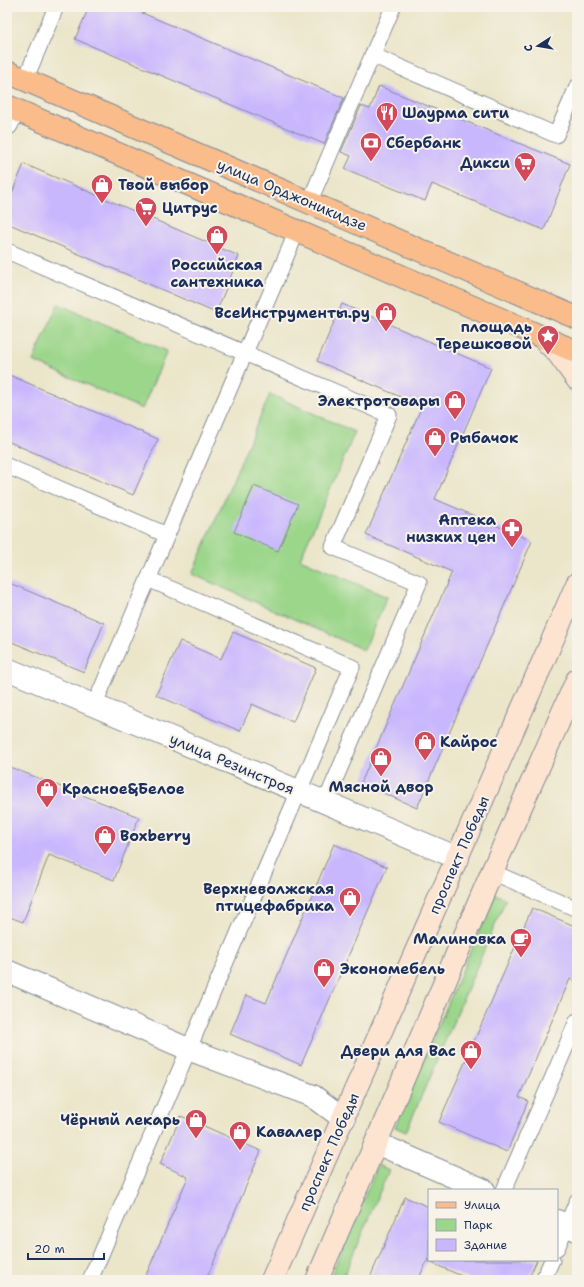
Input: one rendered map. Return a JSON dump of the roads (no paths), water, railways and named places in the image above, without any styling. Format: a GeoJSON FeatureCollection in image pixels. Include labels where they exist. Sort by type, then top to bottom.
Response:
{"type":"FeatureCollection","features":[{"type":"Feature","properties":{"kind":"main road","name":"улица Орджоникидзе"},"geometry":{"type":"LineString","coordinates":[[16,76],[577,318]]}},
{"type":"Feature","properties":{"kind":"main road","name":"улица Орджоникидзе"},"geometry":{"type":"LineString","coordinates":[[9,113],[297,231],[577,352]]}},
{"type":"Feature","properties":{"kind":"main road"},"geometry":{"type":"LineString","coordinates":[[554,309],[577,309]]}},
{"type":"Feature","properties":{"kind":"main road"},"geometry":{"type":"LineString","coordinates":[[543,338],[558,353],[577,380]]}},
{"type":"Feature","properties":{"kind":"main road","name":"проспект Победы"},"geometry":{"type":"LineString","coordinates":[[272,1280],[344,1119],[577,584]]}},
{"type":"Feature","properties":{"kind":"main road"},"geometry":{"type":"LineString","coordinates":[[317,1280],[492,872],[577,680]]}},
{"type":"Feature","properties":{"kind":"street","name":"улица Резинстроя"},"geometry":{"type":"LineString","coordinates":[[7,669],[458,858]]}},
{"type":"Feature","properties":{"kind":"street"},"geometry":{"type":"LineString","coordinates":[[7,971],[188,1049],[313,1096],[344,1119]]}},
{"type":"Feature","properties":{"kind":"street"},"geometry":{"type":"LineString","coordinates":[[376,1143],[482,1189]]}},
{"type":"Feature","properties":{"kind":"lane"},"geometry":{"type":"LineString","coordinates":[[16,76],[56,7]]}},
{"type":"Feature","properties":{"kind":"lane"},"geometry":{"type":"LineString","coordinates":[[309,203],[393,7]]}},
{"type":"Feature","properties":{"kind":"lane"},"geometry":{"type":"LineString","coordinates":[[372,55],[556,135],[577,87]]}},
{"type":"Feature","properties":{"kind":"lane"},"geometry":{"type":"LineString","coordinates":[[94,706],[297,231]]}},
{"type":"Feature","properties":{"kind":"lane"},"geometry":{"type":"LineString","coordinates":[[7,251],[389,415],[333,547],[419,583],[324,803]]}},
{"type":"Feature","properties":{"kind":"lane"},"geometry":{"type":"LineString","coordinates":[[7,466],[167,535]]}},
{"type":"Feature","properties":{"kind":"lane"},"geometry":{"type":"LineString","coordinates":[[90,1280],[352,667],[148,579]]}},
{"type":"Feature","properties":{"kind":"lane"},"geometry":{"type":"LineString","coordinates":[[492,872],[577,909]]}},
{"type":"Feature","properties":{"kind":"lane"},"geometry":{"type":"LineString","coordinates":[[504,1189],[577,1021]]}},
{"type":"Feature","properties":{"kind":"lane"},"geometry":{"type":"LineString","coordinates":[[558,1246],[577,1201]]}},
{"type":"Feature","properties":{"kind":"lane"},"geometry":{"type":"LineString","coordinates":[[543,1280],[552,1261]]}},
{"type":"Feature","properties":{"kind":"place","name":"Шаурма сити"},"geometry":{"type":"Point","coordinates":[387,132]}},
{"type":"Feature","properties":{"kind":"place","name":"Сбербанк"},"geometry":{"type":"Point","coordinates":[371,162]}},
{"type":"Feature","properties":{"kind":"place","name":"Дикси"},"geometry":{"type":"Point","coordinates":[525,182]}},
{"type":"Feature","properties":{"kind":"place","name":"Твой выбор"},"geometry":{"type":"Point","coordinates":[102,204]}},
{"type":"Feature","properties":{"kind":"place","name":"Цитрус"},"geometry":{"type":"Point","coordinates":[146,228]}},
{"type":"Feature","properties":{"kind":"place","name":"Российская сантехника"},"geometry":{"type":"Point","coordinates":[217,256]}},
{"type":"Feature","properties":{"kind":"place","name":"ВсеИнструменты.ру"},"geometry":{"type":"Point","coordinates":[386,332]}},
{"type":"Feature","properties":{"kind":"place","name":"площадь Терешковой"},"geometry":{"type":"Point","coordinates":[548,356]}},
{"type":"Feature","properties":{"kind":"place","name":"Электротовары"},"geometry":{"type":"Point","coordinates":[455,420]}},
{"type":"Feature","properties":{"kind":"place","name":"Рыбачок"},"geometry":{"type":"Point","coordinates":[435,458]}},
{"type":"Feature","properties":{"kind":"place","name":"Аптека низких цен"},"geometry":{"type":"Point","coordinates":[512,548]}},
{"type":"Feature","properties":{"kind":"place","name":"Кайрос"},"geometry":{"type":"Point","coordinates":[425,762]}},
{"type":"Feature","properties":{"kind":"place","name":"Мясной двор"},"geometry":{"type":"Point","coordinates":[381,778]}},
{"type":"Feature","properties":{"kind":"place","name":"Красное&Белое"},"geometry":{"type":"Point","coordinates":[47,808]}},
{"type":"Feature","properties":{"kind":"place","name":"Boxberry"},"geometry":{"type":"Point","coordinates":[105,856]}},
{"type":"Feature","properties":{"kind":"place","name":"Верхневолжская птицефабрика"},"geometry":{"type":"Point","coordinates":[350,918]}},
{"type":"Feature","properties":{"kind":"place","name":"Малиновка"},"geometry":{"type":"Point","coordinates":[521,958]}},
{"type":"Feature","properties":{"kind":"place","name":"Экономебель"},"geometry":{"type":"Point","coordinates":[324,988]}},
{"type":"Feature","properties":{"kind":"place","name":"Двери для Вас"},"geometry":{"type":"Point","coordinates":[471,1070]}},
{"type":"Feature","properties":{"kind":"place","name":"Чёрный лекарь"},"geometry":{"type":"Point","coordinates":[196,1140]}},
{"type":"Feature","properties":{"kind":"place","name":"Кавалер"},"geometry":{"type":"Point","coordinates":[240,1152]}}]}
